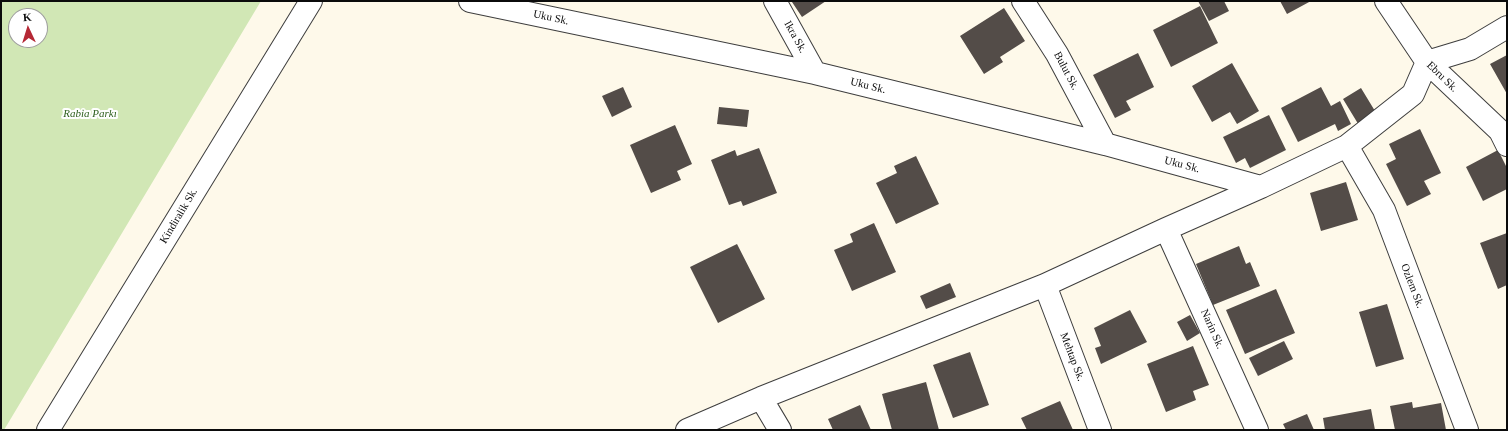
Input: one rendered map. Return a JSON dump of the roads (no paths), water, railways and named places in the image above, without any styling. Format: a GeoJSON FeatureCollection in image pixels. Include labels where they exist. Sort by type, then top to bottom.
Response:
{"type":"FeatureCollection","features":[{"type":"Feature","properties":{"kind":"street","name":"Kindiralik Sk."},"geometry":{"type":"LineString","coordinates":[[48,430],[311,1]]}},
{"type":"Feature","properties":{"kind":"street","name":"Uku Sk."},"geometry":{"type":"LineString","coordinates":[[470,1],[815,73],[1105,144],[1261,187]]}},
{"type":"Feature","properties":{"kind":"street","name":"Ikra Sk."},"geometry":{"type":"LineString","coordinates":[[775,1],[815,73]]}},
{"type":"Feature","properties":{"kind":"street","name":"Bulut Sk."},"geometry":{"type":"LineString","coordinates":[[1023,1],[1057,54],[1105,144]]}},
{"type":"Feature","properties":{"kind":"street","name":"Ebru Sk."},"geometry":{"type":"LineString","coordinates":[[1386,1],[1427,62],[1500,131],[1507,145]]}},
{"type":"Feature","properties":{"kind":"street"},"geometry":{"type":"LineString","coordinates":[[687,430],[761,398],[1045,285],[1261,187],[1347,146],[1413,94],[1427,62],[1470,49],[1507,27]]}},
{"type":"Feature","properties":{"kind":"street","name":"Ozlem Sk."},"geometry":{"type":"LineString","coordinates":[[1347,146],[1384,210],[1467,430]]}},
{"type":"Feature","properties":{"kind":"street","name":"Narin Sk."},"geometry":{"type":"LineString","coordinates":[[1166,229],[1257,430]]}},
{"type":"Feature","properties":{"kind":"street","name":"Mehtap Sk."},"geometry":{"type":"LineString","coordinates":[[1045,285],[1100,430]]}},
{"type":"Feature","properties":{"kind":"street"},"geometry":{"type":"LineString","coordinates":[[761,398],[780,430]]}},
{"type":"Feature","properties":{"kind":"park label","name":"Rabia Parkı"},"geometry":{"type":"Point","coordinates":[90,114]}}]}
